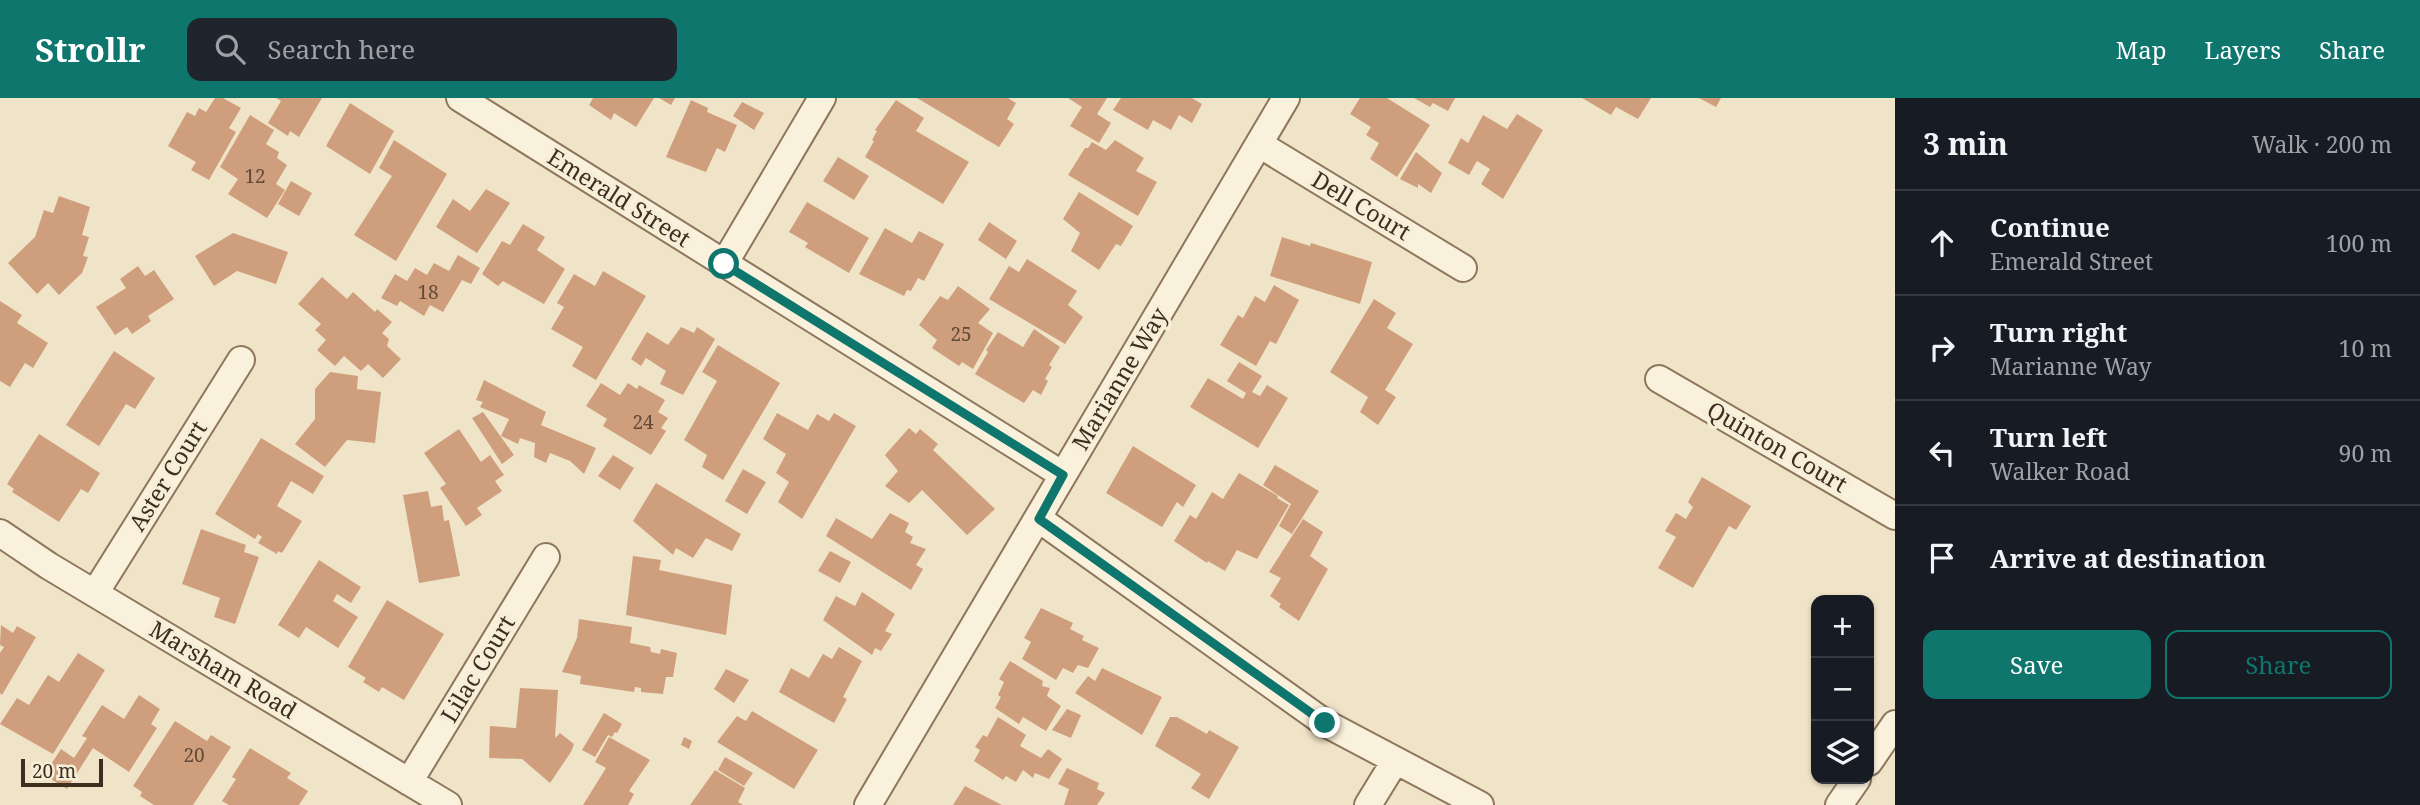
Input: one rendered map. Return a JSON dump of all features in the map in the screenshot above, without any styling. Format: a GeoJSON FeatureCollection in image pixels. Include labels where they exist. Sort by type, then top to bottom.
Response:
{"type":"FeatureCollection","features":[{"type":"Feature","properties":{"kind":"street","name":"Emerald Street"},"geometry":{"type":"LineString","coordinates":[[460,98],[1063,475]]}},
{"type":"Feature","properties":{"kind":"street"},"geometry":{"type":"LineString","coordinates":[[724,264],[822,98]]}},
{"type":"Feature","properties":{"kind":"street","name":"Marianne Way"},"geometry":{"type":"LineString","coordinates":[[868,805],[1286,98]]}},
{"type":"Feature","properties":{"kind":"street","name":"Dell Court"},"geometry":{"type":"LineString","coordinates":[[1259,144],[1463,268]]}},
{"type":"Feature","properties":{"kind":"street","name":"Aster Court"},"geometry":{"type":"LineString","coordinates":[[95,593],[241,360]]}},
{"type":"Feature","properties":{"kind":"street","name":"Quinton Court"},"geometry":{"type":"LineString","coordinates":[[1659,379],[1895,516]]}},
{"type":"Feature","properties":{"kind":"street"},"geometry":{"type":"LineString","coordinates":[[1039,519],[1325,723],[1480,805]]}},
{"type":"Feature","properties":{"kind":"street","name":"Marsham Road"},"geometry":{"type":"LineString","coordinates":[[0,533],[448,805]]}},
{"type":"Feature","properties":{"kind":"street","name":"Lilac Court"},"geometry":{"type":"LineString","coordinates":[[409,782],[546,557]]}},
{"type":"Feature","properties":{"kind":"street"},"geometry":{"type":"LineString","coordinates":[[1874,755],[1895,724]]}},
{"type":"Feature","properties":{"kind":"street"},"geometry":{"type":"LineString","coordinates":[[1368,805],[1395,761]]}},
{"type":"Feature","properties":{"kind":"street"},"geometry":{"type":"LineString","coordinates":[[1839,805],[1854,784]]}},
{"type":"Feature","properties":{"kind":"building"},"geometry":{"type":"Polygon","coordinates":[[[215,98],[223,98],[241,108],[229,128],[236,132],[209,180],[191,170],[196,162],[168,146],[187,112],[195,116],[199,108],[206,112],[215,98]]]}},
{"type":"Feature","properties":{"kind":"building"},"geometry":{"type":"Polygon","coordinates":[[[276,98],[322,98],[299,137],[290,131],[288,136],[268,123],[281,101],[276,98]]]}},
{"type":"Feature","properties":{"kind":"building"},"geometry":{"type":"Polygon","coordinates":[[[593,98],[654,98],[636,127],[614,113],[611,120],[589,105],[593,98]]]}},
{"type":"Feature","properties":{"kind":"building"},"geometry":{"type":"Polygon","coordinates":[[[659,98],[675,98],[671,105],[659,98]]]}},
{"type":"Feature","properties":{"kind":"building"},"geometry":{"type":"Polygon","coordinates":[[[917,98],[1008,98],[1016,103],[1007,119],[1014,124],[999,147],[917,98]]]}},
{"type":"Feature","properties":{"kind":"building"},"geometry":{"type":"Polygon","coordinates":[[[1068,98],[1107,98],[1097,114],[1111,123],[1099,143],[1070,126],[1082,107],[1068,98]]]}},
{"type":"Feature","properties":{"kind":"building"},"geometry":{"type":"Polygon","coordinates":[[[1121,98],[1192,98],[1202,104],[1192,123],[1179,115],[1171,130],[1153,120],[1148,130],[1113,110],[1121,98]]]}},
{"type":"Feature","properties":{"kind":"building"},"geometry":{"type":"Polygon","coordinates":[[[1360,98],[1387,98],[1430,125],[1397,177],[1370,159],[1379,143],[1366,135],[1371,127],[1350,114],[1360,98]]]}},
{"type":"Feature","properties":{"kind":"building"},"geometry":{"type":"Polygon","coordinates":[[[1414,98],[1455,98],[1448,111],[1433,103],[1430,107],[1414,98]]]}},
{"type":"Feature","properties":{"kind":"building"},"geometry":{"type":"Polygon","coordinates":[[[1582,98],[1651,98],[1638,119],[1616,107],[1611,115],[1582,98]]]}},
{"type":"Feature","properties":{"kind":"building"},"geometry":{"type":"Polygon","coordinates":[[[1699,98],[1721,98],[1716,107],[1699,98]]]}},
{"type":"Feature","properties":{"kind":"building"},"geometry":{"type":"Polygon","coordinates":[[[691,100],[708,108],[707,112],[737,125],[725,152],[717,148],[706,172],[666,157],[691,100]]]}},
{"type":"Feature","properties":{"kind":"building"},"geometry":{"type":"Polygon","coordinates":[[[896,100],[924,118],[916,131],[969,162],[943,204],[865,157],[874,141],[875,130],[896,100]]]}},
{"type":"Feature","properties":{"kind":"building"},"geometry":{"type":"Polygon","coordinates":[[[742,102],[764,113],[754,130],[733,116],[742,102]]]}},
{"type":"Feature","properties":{"kind":"building"},"geometry":{"type":"Polygon","coordinates":[[[350,103],[394,131],[370,174],[326,146],[350,103]]]}},
{"type":"Feature","properties":{"kind":"building"},"geometry":{"type":"Polygon","coordinates":[[[1517,114],[1543,130],[1503,199],[1481,184],[1490,169],[1477,161],[1469,175],[1448,163],[1461,138],[1468,143],[1483,115],[1507,129],[1517,114]]]}},
{"type":"Feature","properties":{"kind":"building"},"geometry":{"type":"Polygon","coordinates":[[[250,115],[274,130],[266,144],[279,152],[277,158],[287,165],[276,184],[285,190],[267,218],[228,194],[238,179],[220,167],[250,115]]]}},
{"type":"Feature","properties":{"kind":"building"},"geometry":{"type":"Polygon","coordinates":[[[394,140],[447,174],[396,261],[354,235],[392,176],[379,168],[394,140]]]}},
{"type":"Feature","properties":{"kind":"building"},"geometry":{"type":"Polygon","coordinates":[[[1115,140],[1144,158],[1136,171],[1157,182],[1138,216],[1068,175],[1085,148],[1092,142],[1106,150],[1115,140]]]}},
{"type":"Feature","properties":{"kind":"building"},"geometry":{"type":"Polygon","coordinates":[[[1416,152],[1442,173],[1431,193],[1418,184],[1418,188],[1400,179],[1416,152]]]}},
{"type":"Feature","properties":{"kind":"building"},"geometry":{"type":"Polygon","coordinates":[[[838,157],[869,176],[854,200],[823,181],[838,157]]]}},
{"type":"Feature","properties":{"kind":"building"},"geometry":{"type":"Polygon","coordinates":[[[291,181],[312,193],[299,216],[278,204],[291,181]]]}},
{"type":"Feature","properties":{"kind":"building"},"geometry":{"type":"Polygon","coordinates":[[[486,189],[510,203],[477,253],[436,227],[453,199],[470,211],[486,189]]]}},
{"type":"Feature","properties":{"kind":"building"},"geometry":{"type":"Polygon","coordinates":[[[1079,192],[1133,226],[1121,246],[1116,244],[1099,270],[1071,251],[1080,233],[1063,219],[1079,192]]]}},
{"type":"Feature","properties":{"kind":"building"},"geometry":{"type":"Polygon","coordinates":[[[59,196],[90,207],[82,235],[89,237],[83,256],[88,257],[82,273],[59,295],[48,283],[37,294],[8,263],[35,237],[44,210],[53,213],[59,196]]]}},
{"type":"Feature","properties":{"kind":"building"},"geometry":{"type":"Polygon","coordinates":[[[807,202],[869,238],[849,273],[805,247],[808,243],[789,232],[807,202]]]}},
{"type":"Feature","properties":{"kind":"building"},"geometry":{"type":"Polygon","coordinates":[[[989,222],[1017,241],[1006,259],[978,240],[989,222]]]}},
{"type":"Feature","properties":{"kind":"building"},"geometry":{"type":"Polygon","coordinates":[[[523,224],[545,237],[537,250],[565,269],[544,304],[503,281],[498,286],[482,274],[502,241],[510,245],[523,224]]]}},
{"type":"Feature","properties":{"kind":"building"},"geometry":{"type":"Polygon","coordinates":[[[885,228],[912,243],[919,231],[944,244],[924,281],[918,278],[911,291],[907,290],[904,296],[859,274],[885,228]]]}},
{"type":"Feature","properties":{"kind":"building"},"geometry":{"type":"Polygon","coordinates":[[[233,233],[288,252],[276,284],[237,271],[214,286],[195,256],[233,233]]]}},
{"type":"Feature","properties":{"kind":"building"},"geometry":{"type":"Polygon","coordinates":[[[1282,237],[1372,262],[1360,304],[1270,276],[1282,237]]]}},
{"type":"Feature","properties":{"kind":"building"},"geometry":{"type":"Polygon","coordinates":[[[458,255],[480,268],[471,284],[462,280],[443,312],[430,305],[424,316],[400,301],[397,306],[381,298],[395,274],[407,281],[415,268],[427,275],[434,263],[449,271],[458,255]]]}},
{"type":"Feature","properties":{"kind":"building"},"geometry":{"type":"Polygon","coordinates":[[[1027,259],[1077,291],[1068,305],[1083,317],[1065,344],[989,299],[1009,266],[1019,272],[1027,259]]]}},
{"type":"Feature","properties":{"kind":"building"},"geometry":{"type":"Polygon","coordinates":[[[138,266],[145,276],[154,270],[174,299],[148,316],[151,321],[132,334],[127,327],[115,335],[96,307],[126,288],[120,279],[138,266]]]}},
{"type":"Feature","properties":{"kind":"building"},"geometry":{"type":"Polygon","coordinates":[[[603,271],[646,296],[596,380],[572,366],[583,347],[551,329],[564,307],[557,303],[574,274],[595,286],[603,271]]]}},
{"type":"Feature","properties":{"kind":"building"},"geometry":{"type":"Polygon","coordinates":[[[322,277],[347,299],[353,292],[375,312],[377,309],[392,322],[382,333],[389,339],[387,346],[401,359],[383,378],[368,364],[361,371],[344,356],[335,366],[317,350],[326,340],[315,330],[321,324],[298,304],[322,277]]]}},
{"type":"Feature","properties":{"kind":"building"},"geometry":{"type":"Polygon","coordinates":[[[1274,285],[1299,300],[1276,344],[1270,341],[1256,366],[1220,345],[1238,315],[1243,318],[1255,296],[1265,302],[1274,285]]]}},
{"type":"Feature","properties":{"kind":"building"},"geometry":{"type":"Polygon","coordinates":[[[958,286],[990,309],[978,323],[993,333],[973,369],[962,362],[959,366],[932,348],[937,340],[919,325],[940,296],[948,300],[958,286]]]}},
{"type":"Feature","properties":{"kind":"building"},"geometry":{"type":"Polygon","coordinates":[[[1374,299],[1396,313],[1387,328],[1413,344],[1385,390],[1396,397],[1378,425],[1360,412],[1368,397],[1330,372],[1374,299]]]}},
{"type":"Feature","properties":{"kind":"building"},"geometry":{"type":"Polygon","coordinates":[[[0,301],[22,315],[17,323],[48,343],[33,368],[25,363],[10,387],[0,381],[0,301]]]}},
{"type":"Feature","properties":{"kind":"building"},"geometry":{"type":"Polygon","coordinates":[[[681,327],[694,333],[697,327],[715,339],[683,395],[660,384],[666,371],[646,358],[641,366],[631,359],[647,332],[668,345],[681,327]]]}},
{"type":"Feature","properties":{"kind":"building"},"geometry":{"type":"Polygon","coordinates":[[[1034,329],[1060,347],[1049,365],[1052,367],[1045,379],[1048,381],[1041,395],[1033,390],[1024,403],[975,374],[998,332],[1023,347],[1034,329]]]}},
{"type":"Feature","properties":{"kind":"building"},"geometry":{"type":"Polygon","coordinates":[[[718,345],[780,383],[723,480],[702,467],[707,455],[684,440],[717,381],[702,372],[718,345]]]}},
{"type":"Feature","properties":{"kind":"building"},"geometry":{"type":"Polygon","coordinates":[[[114,351],[155,378],[135,409],[126,404],[99,446],[66,425],[114,351]]]}},
{"type":"Feature","properties":{"kind":"building"},"geometry":{"type":"Polygon","coordinates":[[[1239,362],[1262,376],[1252,392],[1260,396],[1267,385],[1288,398],[1258,448],[1190,407],[1208,378],[1243,399],[1246,393],[1227,381],[1239,362]]]}},
{"type":"Feature","properties":{"kind":"building"},"geometry":{"type":"Polygon","coordinates":[[[330,372],[358,376],[357,389],[381,392],[375,443],[347,440],[325,467],[295,444],[315,419],[315,389],[330,372]]]}},
{"type":"Feature","properties":{"kind":"building"},"geometry":{"type":"Polygon","coordinates":[[[484,380],[546,412],[541,425],[596,448],[584,474],[570,461],[550,453],[546,463],[534,457],[535,443],[520,438],[518,444],[501,436],[509,419],[480,407],[483,402],[476,400],[484,380]]]}},
{"type":"Feature","properties":{"kind":"building"},"geometry":{"type":"Polygon","coordinates":[[[601,383],[620,395],[628,383],[637,389],[639,385],[665,400],[658,412],[668,418],[661,428],[666,431],[651,455],[603,426],[607,419],[586,406],[601,383]]]}},
{"type":"Feature","properties":{"kind":"building"},"geometry":{"type":"Polygon","coordinates":[[[483,412],[514,455],[502,464],[472,418],[483,412]]]}},
{"type":"Feature","properties":{"kind":"building"},"geometry":{"type":"Polygon","coordinates":[[[777,413],[808,430],[817,414],[829,421],[834,413],[856,426],[802,519],[778,502],[789,482],[776,473],[786,454],[763,439],[777,413]]]}},
{"type":"Feature","properties":{"kind":"building"},"geometry":{"type":"Polygon","coordinates":[[[909,428],[916,434],[920,429],[938,444],[933,450],[995,509],[967,535],[922,490],[909,503],[885,486],[898,471],[885,455],[909,428]]]}},
{"type":"Feature","properties":{"kind":"building"},"geometry":{"type":"Polygon","coordinates":[[[459,429],[481,462],[490,455],[504,475],[495,481],[502,491],[477,508],[482,515],[466,526],[440,488],[446,484],[424,453],[459,429]]]}},
{"type":"Feature","properties":{"kind":"building"},"geometry":{"type":"Polygon","coordinates":[[[39,434],[100,473],[88,493],[81,489],[59,522],[12,492],[14,489],[7,484],[39,434]]]}},
{"type":"Feature","properties":{"kind":"building"},"geometry":{"type":"Polygon","coordinates":[[[261,438],[324,476],[313,494],[291,481],[277,506],[302,521],[282,553],[278,551],[277,554],[258,543],[262,537],[258,534],[255,539],[215,514],[261,438]]]}},
{"type":"Feature","properties":{"kind":"building"},"geometry":{"type":"Polygon","coordinates":[[[1133,446],[1196,485],[1183,507],[1177,502],[1162,527],[1106,493],[1133,446]]]}},
{"type":"Feature","properties":{"kind":"building"},"geometry":{"type":"Polygon","coordinates":[[[613,455],[634,468],[620,490],[598,476],[613,455]]]}},
{"type":"Feature","properties":{"kind":"building"},"geometry":{"type":"Polygon","coordinates":[[[1275,465],[1319,491],[1292,534],[1279,526],[1291,504],[1263,485],[1275,465]]]}},
{"type":"Feature","properties":{"kind":"building"},"geometry":{"type":"Polygon","coordinates":[[[743,469],[766,482],[747,514],[725,501],[743,469]]]}},
{"type":"Feature","properties":{"kind":"building"},"geometry":{"type":"Polygon","coordinates":[[[1239,473],[1289,505],[1257,559],[1237,550],[1225,571],[1208,561],[1207,563],[1174,541],[1190,515],[1196,519],[1212,492],[1223,499],[1239,473]]]}},
{"type":"Feature","properties":{"kind":"building"},"geometry":{"type":"Polygon","coordinates":[[[1702,477],[1751,506],[1736,530],[1729,526],[1693,588],[1658,568],[1676,537],[1665,531],[1676,513],[1686,519],[1693,507],[1688,502],[1702,477]]]}},
{"type":"Feature","properties":{"kind":"building"},"geometry":{"type":"Polygon","coordinates":[[[656,483],[741,534],[732,551],[706,538],[693,558],[676,548],[673,555],[633,521],[656,483]]]}},
{"type":"Feature","properties":{"kind":"building"},"geometry":{"type":"Polygon","coordinates":[[[428,491],[431,507],[442,505],[444,521],[449,520],[460,576],[419,583],[403,495],[428,491]]]}},
{"type":"Feature","properties":{"kind":"building"},"geometry":{"type":"Polygon","coordinates":[[[890,513],[909,523],[905,532],[913,537],[910,543],[926,549],[916,565],[923,569],[911,590],[826,536],[836,518],[872,539],[890,513]]]}},
{"type":"Feature","properties":{"kind":"building"},"geometry":{"type":"Polygon","coordinates":[[[1303,519],[1323,532],[1310,556],[1328,569],[1299,621],[1279,607],[1281,604],[1270,596],[1281,578],[1269,572],[1303,519]]]}},
{"type":"Feature","properties":{"kind":"building"},"geometry":{"type":"Polygon","coordinates":[[[201,529],[246,545],[244,552],[259,557],[235,624],[214,617],[220,598],[182,584],[201,529]]]}},
{"type":"Feature","properties":{"kind":"building"},"geometry":{"type":"Polygon","coordinates":[[[830,551],[851,562],[840,583],[818,571],[830,551]]]}},
{"type":"Feature","properties":{"kind":"building"},"geometry":{"type":"Polygon","coordinates":[[[633,556],[661,560],[659,570],[732,585],[726,635],[626,615],[633,556]]]}},
{"type":"Feature","properties":{"kind":"building"},"geometry":{"type":"Polygon","coordinates":[[[319,560],[361,587],[351,603],[337,594],[333,601],[358,617],[338,648],[306,627],[299,638],[278,625],[319,560]]]}},
{"type":"Feature","properties":{"kind":"building"},"geometry":{"type":"Polygon","coordinates":[[[862,592],[895,614],[885,631],[892,634],[881,651],[875,648],[872,655],[823,620],[836,596],[855,606],[862,592]]]}},
{"type":"Feature","properties":{"kind":"building"},"geometry":{"type":"Polygon","coordinates":[[[387,600],[444,634],[404,700],[382,687],[379,692],[363,682],[366,678],[348,667],[387,600]]]}},
{"type":"Feature","properties":{"kind":"building"},"geometry":{"type":"Polygon","coordinates":[[[1041,608],[1073,623],[1070,629],[1084,636],[1082,640],[1099,648],[1088,668],[1078,665],[1073,673],[1063,668],[1056,680],[1022,659],[1031,642],[1024,638],[1041,608]]]}},
{"type":"Feature","properties":{"kind":"building"},"geometry":{"type":"Polygon","coordinates":[[[579,619],[632,627],[630,643],[650,647],[651,652],[660,654],[661,649],[677,653],[673,677],[666,677],[663,694],[641,692],[641,688],[635,687],[634,692],[580,684],[581,676],[562,672],[577,638],[579,619]]]}},
{"type":"Feature","properties":{"kind":"building"},"geometry":{"type":"Polygon","coordinates":[[[1,625],[13,633],[17,626],[36,637],[2,695],[0,653],[4,647],[0,645],[1,625]]]}},
{"type":"Feature","properties":{"kind":"building"},"geometry":{"type":"Polygon","coordinates":[[[839,647],[862,661],[843,697],[847,699],[834,723],[779,692],[791,668],[809,678],[823,654],[832,659],[839,647]]]}},
{"type":"Feature","properties":{"kind":"building"},"geometry":{"type":"Polygon","coordinates":[[[78,653],[105,670],[53,754],[0,724],[17,698],[29,705],[48,675],[59,682],[78,653]]]}},
{"type":"Feature","properties":{"kind":"building"},"geometry":{"type":"Polygon","coordinates":[[[1010,661],[1043,681],[1042,686],[1050,688],[1047,696],[1061,706],[1046,731],[1023,717],[1019,724],[995,708],[1004,682],[999,679],[1010,661]]]}},
{"type":"Feature","properties":{"kind":"building"},"geometry":{"type":"Polygon","coordinates":[[[1102,668],[1162,697],[1142,735],[1075,693],[1088,676],[1095,681],[1102,668]]]}},
{"type":"Feature","properties":{"kind":"building"},"geometry":{"type":"Polygon","coordinates":[[[726,669],[749,680],[734,703],[714,689],[726,669]]]}},
{"type":"Feature","properties":{"kind":"building"},"geometry":{"type":"Polygon","coordinates":[[[520,688],[558,690],[555,738],[560,733],[574,744],[550,783],[522,759],[489,758],[490,726],[516,728],[520,688]]]}},
{"type":"Feature","properties":{"kind":"building"},"geometry":{"type":"Polygon","coordinates":[[[139,695],[160,709],[151,724],[157,728],[129,772],[93,748],[67,789],[44,775],[61,749],[74,758],[87,738],[82,736],[102,705],[124,719],[139,695]]]}},
{"type":"Feature","properties":{"kind":"building"},"geometry":{"type":"Polygon","coordinates":[[[1067,709],[1081,715],[1071,738],[1052,730],[1067,709]]]}},
{"type":"Feature","properties":{"kind":"building"},"geometry":{"type":"Polygon","coordinates":[[[752,711],[818,750],[794,789],[717,742],[737,716],[746,721],[752,711]]]}},
{"type":"Feature","properties":{"kind":"building"},"geometry":{"type":"Polygon","coordinates":[[[604,713],[622,724],[612,737],[608,735],[595,757],[582,750],[604,713]]]}},
{"type":"Feature","properties":{"kind":"building"},"geometry":{"type":"Polygon","coordinates":[[[998,717],[1026,735],[1020,746],[1041,758],[1048,749],[1062,759],[1049,779],[1035,773],[1033,778],[1023,770],[1016,782],[1006,776],[1003,780],[974,761],[980,750],[975,747],[983,735],[987,737],[998,717]]]}},
{"type":"Feature","properties":{"kind":"building"},"geometry":{"type":"Polygon","coordinates":[[[1170,717],[1177,717],[1207,734],[1209,730],[1239,747],[1209,799],[1191,788],[1201,774],[1155,746],[1170,717]]]}},
{"type":"Feature","properties":{"kind":"building"},"geometry":{"type":"Polygon","coordinates":[[[175,721],[207,741],[211,735],[231,747],[193,805],[154,805],[140,796],[142,792],[133,786],[175,721]]]}},
{"type":"Feature","properties":{"kind":"building"},"geometry":{"type":"Polygon","coordinates":[[[609,737],[650,760],[629,791],[634,794],[628,805],[583,805],[606,768],[595,762],[609,737]]]}},
{"type":"Feature","properties":{"kind":"building"},"geometry":{"type":"Polygon","coordinates":[[[684,737],[692,741],[689,749],[681,745],[684,737]]]}},
{"type":"Feature","properties":{"kind":"building"},"geometry":{"type":"Polygon","coordinates":[[[250,748],[291,773],[287,778],[308,791],[299,805],[229,805],[222,801],[236,779],[232,777],[250,748]]]}},
{"type":"Feature","properties":{"kind":"building"},"geometry":{"type":"Polygon","coordinates":[[[725,757],[753,773],[744,786],[718,770],[725,757]]]}},
{"type":"Feature","properties":{"kind":"building"},"geometry":{"type":"Polygon","coordinates":[[[1067,768],[1099,783],[1097,789],[1105,793],[1097,805],[1064,805],[1069,789],[1058,784],[1067,768]]]}},
{"type":"Feature","properties":{"kind":"building"},"geometry":{"type":"Polygon","coordinates":[[[715,770],[745,788],[738,802],[743,805],[690,805],[715,770]]]}},
{"type":"Feature","properties":{"kind":"building"},"geometry":{"type":"Polygon","coordinates":[[[965,786],[1002,805],[953,805],[965,786]]]}},
{"type":"Feature","properties":{"kind":"route"},"geometry":{"type":"LineString","coordinates":[[724,264],[1063,475],[1039,519],[1325,723]]}}]}
